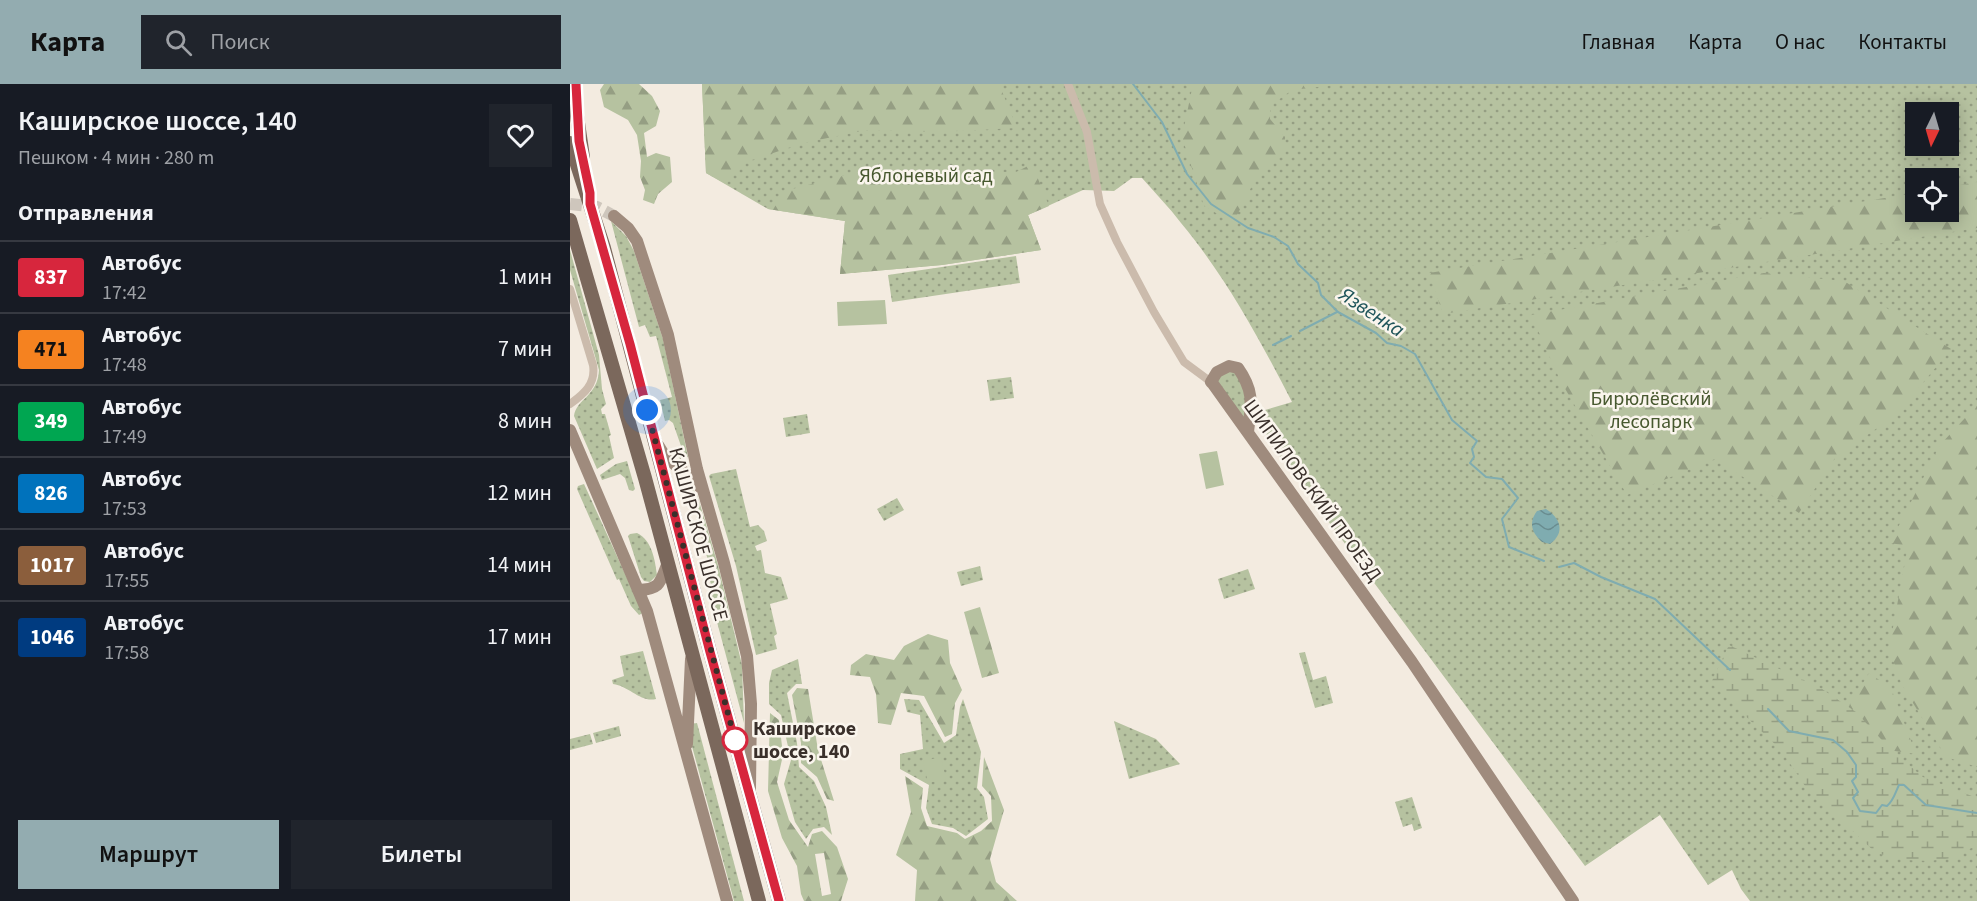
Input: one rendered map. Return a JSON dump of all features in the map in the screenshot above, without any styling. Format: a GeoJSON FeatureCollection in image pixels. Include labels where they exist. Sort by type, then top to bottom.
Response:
{"type":"FeatureCollection","features":[{"type":"Feature","properties":{"kind":"main road"},"geometry":{"type":"LineString","coordinates":[[576,84],[579,141],[590,193],[590,204]]}},
{"type":"Feature","properties":{"kind":"main road","name":"КАШИРСКОЕ ШОССЕ"},"geometry":{"type":"LineString","coordinates":[[570,143],[630,344],[779,901]]}},
{"type":"Feature","properties":{"kind":"main road"},"geometry":{"type":"LineString","coordinates":[[615,216],[628,228],[641,251],[670,341],[705,496],[747,656],[752,704],[751,797]]}},
{"type":"Feature","properties":{"kind":"main road","name":"КАШИРСКОЕ ШОССЕ"},"geometry":{"type":"LineString","coordinates":[[570,220],[614,369],[759,901]]}},
{"type":"Feature","properties":{"kind":"main road"},"geometry":{"type":"LineString","coordinates":[[1211,382],[1217,372],[1229,366],[1236,367],[1247,381],[1251,395],[1248,432]]}},
{"type":"Feature","properties":{"kind":"main road","name":"ШИПИЛОВСКИЙ ПРОЕЗД"},"geometry":{"type":"LineString","coordinates":[[1211,382],[1412,662],[1573,901]]}},
{"type":"Feature","properties":{"kind":"main road"},"geometry":{"type":"LineString","coordinates":[[570,430],[647,611],[727,901]]}},
{"type":"Feature","properties":{"kind":"main road"},"geometry":{"type":"LineString","coordinates":[[652,432],[665,457],[695,481],[705,496]]}},
{"type":"Feature","properties":{"kind":"main road"},"geometry":{"type":"LineString","coordinates":[[639,590],[658,586],[667,565]]}},
{"type":"Feature","properties":{"kind":"main road"},"geometry":{"type":"LineString","coordinates":[[687,753],[692,652]]}},
{"type":"Feature","properties":{"kind":"street","name":"ШИПИЛОВСКИЙ ПРОЕЗД"},"geometry":{"type":"LineString","coordinates":[[1068,84],[1087,132],[1100,204],[1118,242],[1154,312],[1184,362],[1211,382]]}},
{"type":"Feature","properties":{"kind":"street"},"geometry":{"type":"LineString","coordinates":[[570,289],[594,370],[589,388],[573,402]]}},
{"type":"Feature","properties":{"kind":"green space"},"geometry":{"type":"Polygon","coordinates":[[[604,84],[639,84],[652,96],[660,111],[656,126],[644,133],[647,157],[656,153],[670,157],[672,182],[658,194],[654,204],[643,200],[645,190],[640,177],[641,161],[637,135],[628,120],[604,107],[600,90],[604,84]]]}},
{"type":"Feature","properties":{"kind":"green space","name":"Бирюлёвский лесопарк"},"geometry":{"type":"Polygon","coordinates":[[[702,84],[1977,84],[1977,901],[1750,901],[1732,870],[1708,885],[1660,815],[1585,866],[1267,439],[1265,410],[1292,402],[1255,332],[1213,265],[1142,178],[1132,178],[1114,191],[1083,190],[1028,215],[1041,250],[942,265],[840,274],[845,221],[768,209],[706,173],[702,84]]]}},
{"type":"Feature","properties":{"kind":"green space"},"geometry":{"type":"Polygon","coordinates":[[[702,84],[999,84],[1017,128],[939,132],[867,130],[803,143],[746,162],[726,184],[706,173],[702,84]]]}},
{"type":"Feature","properties":{"kind":"green space"},"geometry":{"type":"Polygon","coordinates":[[[1193,84],[1343,84],[1292,90],[1270,106],[1270,119],[1285,137],[1284,153],[1256,178],[1233,223],[1204,206],[1182,137],[1193,84]]]}},
{"type":"Feature","properties":{"kind":"green space","name":"Яблоневый сад"},"geometry":{"type":"Polygon","coordinates":[[[1032,164],[1049,206],[1028,215],[1041,250],[942,265],[840,274],[845,221],[768,209],[792,189],[862,171],[1016,172],[1032,164]]]}},
{"type":"Feature","properties":{"kind":"green space"},"geometry":{"type":"Polygon","coordinates":[[[1977,182],[1977,228],[1443,314],[1429,273],[1905,195],[1905,222],[1959,222],[1959,185],[1977,182]]]}},
{"type":"Feature","properties":{"kind":"green space"},"geometry":{"type":"Polygon","coordinates":[[[611,221],[626,236],[634,251],[663,339],[688,457],[680,459],[674,451],[675,448],[681,446],[673,423],[669,420],[665,421],[660,400],[672,397],[656,336],[650,337],[645,325],[639,327],[611,221]]]}},
{"type":"Feature","properties":{"kind":"green space"},"geometry":{"type":"Polygon","coordinates":[[[570,250],[599,355],[602,389],[606,404],[601,409],[602,414],[605,414],[611,435],[609,436],[614,458],[597,469],[574,416],[579,405],[595,386],[599,370],[570,270],[570,250]]]}},
{"type":"Feature","properties":{"kind":"green space"},"geometry":{"type":"Polygon","coordinates":[[[1016,256],[1020,283],[892,302],[888,275],[1016,256]]]}},
{"type":"Feature","properties":{"kind":"green space"},"geometry":{"type":"Polygon","coordinates":[[[1764,273],[1844,281],[1951,349],[1897,414],[1835,458],[1799,513],[1715,459],[1627,495],[1560,380],[1531,315],[1764,273]]]}},
{"type":"Feature","properties":{"kind":"green space"},"geometry":{"type":"Polygon","coordinates":[[[885,300],[887,324],[838,326],[837,302],[885,300]]]}},
{"type":"Feature","properties":{"kind":"green space"},"geometry":{"type":"Polygon","coordinates":[[[1229,366],[1247,381],[1248,432],[1212,379],[1229,366]]]}},
{"type":"Feature","properties":{"kind":"green space"},"geometry":{"type":"Polygon","coordinates":[[[1011,377],[1014,398],[990,401],[987,380],[1011,377]]]}},
{"type":"Feature","properties":{"kind":"green space"},"geometry":{"type":"Polygon","coordinates":[[[1977,405],[1977,767],[1946,757],[1902,685],[1889,649],[1908,546],[1890,543],[1940,445],[1977,405]]]}},
{"type":"Feature","properties":{"kind":"green space"},"geometry":{"type":"Polygon","coordinates":[[[807,414],[810,433],[786,437],[783,418],[807,414]]]}},
{"type":"Feature","properties":{"kind":"green space"},"geometry":{"type":"Polygon","coordinates":[[[1217,451],[1224,485],[1206,489],[1199,454],[1217,451]]]}},
{"type":"Feature","properties":{"kind":"green space"},"geometry":{"type":"Polygon","coordinates":[[[627,461],[635,489],[633,491],[629,490],[625,478],[620,474],[602,480],[600,475],[616,464],[627,461]]]}},
{"type":"Feature","properties":{"kind":"green space"},"geometry":{"type":"Polygon","coordinates":[[[736,469],[750,527],[758,525],[764,531],[767,541],[755,546],[757,551],[761,550],[765,573],[781,577],[788,599],[770,604],[777,634],[774,636],[777,649],[756,655],[736,566],[709,476],[736,469]]]}},
{"type":"Feature","properties":{"kind":"green space"},"geometry":{"type":"Polygon","coordinates":[[[680,475],[697,494],[718,565],[742,665],[744,723],[709,592],[712,590],[707,565],[709,564],[696,517],[699,516],[680,475]]]}},
{"type":"Feature","properties":{"kind":"green space"},"geometry":{"type":"Polygon","coordinates":[[[584,484],[643,613],[639,615],[631,606],[619,579],[617,580],[577,489],[578,486],[584,484]]]}},
{"type":"Feature","properties":{"kind":"green space"},"geometry":{"type":"Polygon","coordinates":[[[897,498],[904,510],[884,521],[877,509],[897,498]]]}},
{"type":"Feature","properties":{"kind":"green space"},"geometry":{"type":"Polygon","coordinates":[[[637,533],[646,540],[654,557],[657,575],[650,582],[644,581],[641,577],[628,536],[637,533]]]}},
{"type":"Feature","properties":{"kind":"green space"},"geometry":{"type":"Polygon","coordinates":[[[980,566],[983,580],[961,586],[957,572],[980,566]]]}},
{"type":"Feature","properties":{"kind":"green space"},"geometry":{"type":"Polygon","coordinates":[[[1248,569],[1255,589],[1224,599],[1218,579],[1248,569]]]}},
{"type":"Feature","properties":{"kind":"green space"},"geometry":{"type":"Polygon","coordinates":[[[980,607],[999,673],[982,678],[964,612],[980,607]]]}},
{"type":"Feature","properties":{"kind":"green space"},"geometry":{"type":"Polygon","coordinates":[[[928,634],[948,640],[950,663],[962,690],[955,703],[952,734],[945,737],[924,696],[901,693],[891,725],[878,723],[876,694],[870,677],[850,675],[851,665],[866,654],[894,660],[904,646],[928,634]]]}},
{"type":"Feature","properties":{"kind":"green space"},"geometry":{"type":"Polygon","coordinates":[[[1729,645],[1822,689],[1856,712],[1892,751],[1923,777],[1977,798],[1977,845],[1953,858],[1929,861],[1905,860],[1876,853],[1805,786],[1781,750],[1711,683],[1729,645]]]}},
{"type":"Feature","properties":{"kind":"green space"},"geometry":{"type":"Polygon","coordinates":[[[643,651],[656,699],[645,699],[613,684],[612,680],[624,676],[620,656],[643,651]]]}},
{"type":"Feature","properties":{"kind":"green space"},"geometry":{"type":"Polygon","coordinates":[[[1305,652],[1313,680],[1326,676],[1333,703],[1315,708],[1299,653],[1305,652]]]}},
{"type":"Feature","properties":{"kind":"green space"},"geometry":{"type":"Polygon","coordinates":[[[798,659],[802,684],[796,684],[787,693],[797,743],[799,767],[814,781],[826,807],[832,835],[824,827],[813,829],[806,839],[795,822],[784,784],[791,760],[781,715],[769,704],[769,683],[772,670],[798,659]]]}},
{"type":"Feature","properties":{"kind":"green space"},"geometry":{"type":"Polygon","coordinates":[[[1869,673],[1891,688],[1916,754],[1874,748],[1842,718],[1869,673]]]}},
{"type":"Feature","properties":{"kind":"green space"},"geometry":{"type":"Polygon","coordinates":[[[797,688],[808,689],[818,750],[834,801],[827,799],[817,777],[801,763],[801,743],[792,695],[797,688]]]}},
{"type":"Feature","properties":{"kind":"green space"},"geometry":{"type":"Polygon","coordinates":[[[904,699],[919,700],[944,743],[956,735],[963,699],[981,752],[977,788],[984,797],[988,819],[966,836],[953,828],[932,824],[926,808],[929,785],[900,769],[900,754],[923,749],[920,715],[907,712],[904,699]]]}},
{"type":"Feature","properties":{"kind":"green space"},"geometry":{"type":"Polygon","coordinates":[[[770,713],[779,720],[783,755],[777,782],[789,820],[808,847],[812,834],[822,831],[837,847],[848,879],[841,901],[804,901],[797,866],[782,838],[768,791],[770,713]],[[824,853],[815,854],[822,896],[831,894],[824,853]]]}},
{"type":"Feature","properties":{"kind":"green space"},"geometry":{"type":"Polygon","coordinates":[[[1114,721],[1156,739],[1180,764],[1129,779],[1114,721]]]}},
{"type":"Feature","properties":{"kind":"green space"},"geometry":{"type":"Polygon","coordinates":[[[697,723],[744,901],[734,901],[690,739],[691,724],[697,723]]]}},
{"type":"Feature","properties":{"kind":"green space"},"geometry":{"type":"Polygon","coordinates":[[[619,726],[621,736],[596,743],[593,733],[619,726]]]}},
{"type":"Feature","properties":{"kind":"green space"},"geometry":{"type":"Polygon","coordinates":[[[590,734],[593,744],[570,750],[570,739],[590,734]]]}},
{"type":"Feature","properties":{"kind":"green space"},"geometry":{"type":"Polygon","coordinates":[[[941,757],[946,779],[928,783],[923,761],[941,757]]]}},
{"type":"Feature","properties":{"kind":"green space"},"geometry":{"type":"Polygon","coordinates":[[[984,757],[1004,810],[990,859],[996,882],[1017,901],[915,901],[917,870],[896,855],[911,812],[905,776],[923,788],[921,808],[927,826],[957,833],[965,839],[981,831],[992,821],[991,796],[982,786],[984,757]]]}},
{"type":"Feature","properties":{"kind":"green space"},"geometry":{"type":"Polygon","coordinates":[[[1412,797],[1422,828],[1414,831],[1412,824],[1403,827],[1395,802],[1412,797]]]}},
{"type":"Feature","properties":{"kind":"water"},"geometry":{"type":"Polygon","coordinates":[[[1546,509],[1555,517],[1559,525],[1558,535],[1550,544],[1542,542],[1532,528],[1534,515],[1537,511],[1546,509]]]}},
{"type":"Feature","properties":{"kind":"waterway","name":"Язвенка"},"geometry":{"type":"LineString","coordinates":[[1133,84],[1162,122],[1187,174],[1211,204],[1248,228],[1274,237],[1288,246],[1298,264],[1318,283],[1321,295],[1338,312],[1376,333],[1387,343],[1401,346],[1415,354],[1452,420],[1477,441],[1472,449],[1474,457],[1470,463],[1486,477],[1502,479],[1518,498],[1502,519],[1509,547],[1544,561]]}},
{"type":"Feature","properties":{"kind":"waterway"},"geometry":{"type":"LineString","coordinates":[[1300,331],[1337,312]]}},
{"type":"Feature","properties":{"kind":"waterway"},"geometry":{"type":"LineString","coordinates":[[1273,345],[1291,336]]}},
{"type":"Feature","properties":{"kind":"waterway","name":"Язвенка"},"geometry":{"type":"LineString","coordinates":[[1559,567],[1574,563],[1601,577],[1655,599],[1730,670]]}},
{"type":"Feature","properties":{"kind":"waterway","name":"Язвенка"},"geometry":{"type":"LineString","coordinates":[[1768,709],[1789,731],[1833,740],[1847,752],[1856,765],[1856,777],[1852,781],[1858,792],[1853,798],[1860,811],[1876,813],[1882,805],[1889,804],[1899,785],[1904,785],[1926,805],[1977,813]]}},
{"type":"Feature","properties":{"kind":"tunnel"},"geometry":{"type":"LineString","coordinates":[[570,204],[597,207],[614,216]]}},
{"type":"Feature","properties":{"kind":"bus line","name":"837"},"geometry":{"type":"LineString","coordinates":[[576,84],[579,141],[590,193],[590,204],[604,248],[710,652],[779,901]]}},
{"type":"Feature","properties":{"kind":"place","name":"Каширское шоссе, 140"},"geometry":{"type":"Point","coordinates":[735,740]}},
{"type":"Feature","properties":{"kind":"route"},"geometry":{"type":"LineString","coordinates":[[647,410],[735,740]]}}]}
